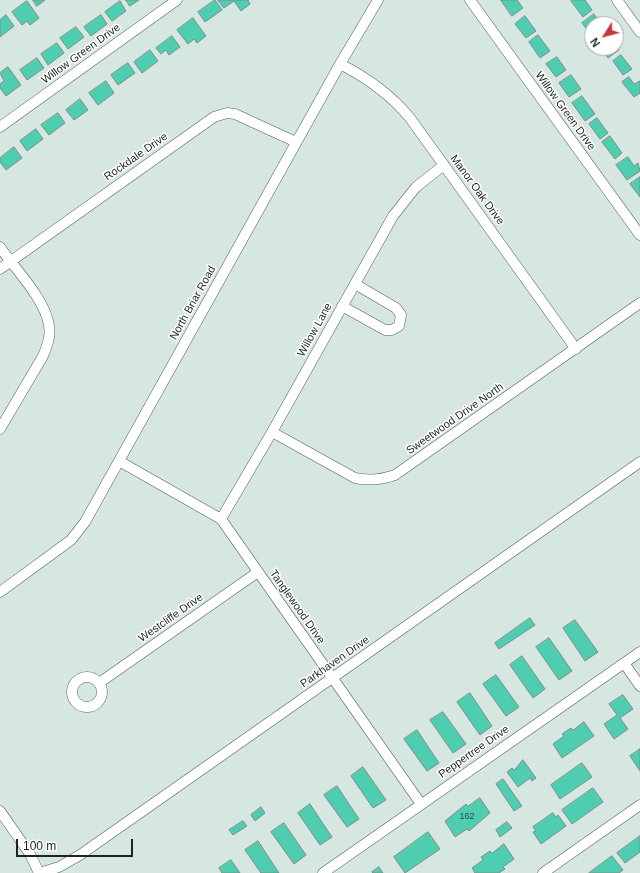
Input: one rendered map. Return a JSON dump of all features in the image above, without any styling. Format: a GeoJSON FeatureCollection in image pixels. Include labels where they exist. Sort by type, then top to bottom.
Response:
{"type":"FeatureCollection","features":[{"type":"Feature","properties":{"kind":"street","name":"Willow Green Drive"},"geometry":{"type":"LineString","coordinates":[[0,127],[177,0]]}},
{"type":"Feature","properties":{"kind":"street","name":"North Briar Road"},"geometry":{"type":"LineString","coordinates":[[0,592],[71,540],[85,522],[296,142],[378,0]]}},
{"type":"Feature","properties":{"kind":"street","name":"Willow Green Drive"},"geometry":{"type":"LineString","coordinates":[[470,0],[640,236]]}},
{"type":"Feature","properties":{"kind":"street"},"geometry":{"type":"LineString","coordinates":[[616,0],[640,32]]}},
{"type":"Feature","properties":{"kind":"street","name":"Manor Oak Drive"},"geometry":{"type":"LineString","coordinates":[[340,64],[363,76],[388,94],[410,118],[576,349]]}},
{"type":"Feature","properties":{"kind":"street","name":"Rockdale Drive"},"geometry":{"type":"LineString","coordinates":[[0,269],[214,117],[227,113],[235,114],[296,142]]}},
{"type":"Feature","properties":{"kind":"street","name":"Willow Lane"},"geometry":{"type":"LineString","coordinates":[[221,519],[272,432],[393,216],[405,199],[427,177],[444,165]]}},
{"type":"Feature","properties":{"kind":"street"},"geometry":{"type":"LineString","coordinates":[[0,247],[44,307],[50,327],[49,338],[43,356],[0,430]]}},
{"type":"Feature","properties":{"kind":"street"},"geometry":{"type":"LineString","coordinates":[[342,306],[384,330],[392,330],[399,326],[401,315],[396,308],[354,284]]}},
{"type":"Feature","properties":{"kind":"street","name":"Sweetwood Drive North"},"geometry":{"type":"LineString","coordinates":[[272,432],[355,478],[367,480],[386,478],[395,475],[640,303]]}},
{"type":"Feature","properties":{"kind":"street","name":"Tanglewood Drive"},"geometry":{"type":"LineString","coordinates":[[119,461],[221,519],[421,804]]}},
{"type":"Feature","properties":{"kind":"street","name":"Parkhaven Drive"},"geometry":{"type":"LineString","coordinates":[[39,873],[59,867],[80,855],[640,462]]}},
{"type":"Feature","properties":{"kind":"street","name":"Westcliffe Drive"},"geometry":{"type":"LineString","coordinates":[[99,683],[258,572]]}},
{"type":"Feature","properties":{"kind":"street","name":"Peppertree Drive"},"geometry":{"type":"LineString","coordinates":[[323,873],[640,652]]}},
{"type":"Feature","properties":{"kind":"street"},"geometry":{"type":"LineString","coordinates":[[624,663],[640,686]]}},
{"type":"Feature","properties":{"kind":"street"},"geometry":{"type":"LineString","coordinates":[[543,873],[640,805]]}},
{"type":"Feature","properties":{"kind":"street"},"geometry":{"type":"LineString","coordinates":[[1,815],[30,854],[39,873]]}},
{"type":"Feature","properties":{"kind":"building"},"geometry":{"type":"Polygon","coordinates":[[[33,0],[45,0],[37,6],[33,0]]]}},
{"type":"Feature","properties":{"kind":"building"},"geometry":{"type":"Polygon","coordinates":[[[126,0],[139,0],[130,6],[126,0]]]}},
{"type":"Feature","properties":{"kind":"building"},"geometry":{"type":"Polygon","coordinates":[[[215,0],[222,10],[205,22],[198,12],[215,0]]]}},
{"type":"Feature","properties":{"kind":"building"},"geometry":{"type":"Polygon","coordinates":[[[218,0],[248,0],[250,4],[241,11],[234,1],[224,8],[218,0]]]}},
{"type":"Feature","properties":{"kind":"building"},"geometry":{"type":"Polygon","coordinates":[[[501,0],[517,0],[523,8],[512,16],[501,0]]]}},
{"type":"Feature","properties":{"kind":"building"},"geometry":{"type":"Polygon","coordinates":[[[585,0],[592,10],[583,17],[571,1],[585,0]]]}},
{"type":"Feature","properties":{"kind":"building"},"geometry":{"type":"Polygon","coordinates":[[[27,1],[39,18],[30,25],[27,21],[22,25],[12,12],[27,1]]]}},
{"type":"Feature","properties":{"kind":"building"},"geometry":{"type":"Polygon","coordinates":[[[120,1],[126,11],[112,21],[105,12],[120,1]]]}},
{"type":"Feature","properties":{"kind":"building"},"geometry":{"type":"Polygon","coordinates":[[[6,15],[14,26],[0,37],[0,20],[6,15]]]}},
{"type":"Feature","properties":{"kind":"building"},"geometry":{"type":"Polygon","coordinates":[[[101,15],[107,24],[91,36],[84,27],[101,15]]]}},
{"type":"Feature","properties":{"kind":"building"},"geometry":{"type":"Polygon","coordinates":[[[525,16],[536,31],[526,38],[515,24],[525,16]]]}},
{"type":"Feature","properties":{"kind":"building"},"geometry":{"type":"Polygon","coordinates":[[[193,18],[206,36],[197,43],[194,39],[188,44],[177,30],[193,18]]]}},
{"type":"Feature","properties":{"kind":"building"},"geometry":{"type":"Polygon","coordinates":[[[76,27],[84,37],[68,49],[60,38],[76,27]]]}},
{"type":"Feature","properties":{"kind":"building"},"geometry":{"type":"Polygon","coordinates":[[[538,35],[550,51],[540,58],[529,42],[538,35]]]}},
{"type":"Feature","properties":{"kind":"building"},"geometry":{"type":"Polygon","coordinates":[[[172,36],[180,47],[169,55],[166,50],[161,54],[156,48],[172,36]]]}},
{"type":"Feature","properties":{"kind":"building"},"geometry":{"type":"Polygon","coordinates":[[[57,43],[64,53],[48,65],[41,54],[57,43]]]}},
{"type":"Feature","properties":{"kind":"building"},"geometry":{"type":"Polygon","coordinates":[[[150,50],[158,61],[142,73],[134,62],[150,50]]]}},
{"type":"Feature","properties":{"kind":"building"},"geometry":{"type":"Polygon","coordinates":[[[622,56],[632,69],[623,75],[613,61],[622,56]]]}},
{"type":"Feature","properties":{"kind":"building"},"geometry":{"type":"Polygon","coordinates":[[[557,57],[566,70],[556,77],[546,64],[557,57]]]}},
{"type":"Feature","properties":{"kind":"building"},"geometry":{"type":"Polygon","coordinates":[[[37,58],[44,68],[27,80],[20,70],[37,58]]]}},
{"type":"Feature","properties":{"kind":"building"},"geometry":{"type":"Polygon","coordinates":[[[128,63],[135,73],[118,85],[111,75],[128,63]]]}},
{"type":"Feature","properties":{"kind":"building"},"geometry":{"type":"Polygon","coordinates":[[[8,67],[21,85],[6,96],[0,88],[0,84],[4,81],[0,73],[8,67]]]}},
{"type":"Feature","properties":{"kind":"building"},"geometry":{"type":"Polygon","coordinates":[[[571,75],[581,89],[569,97],[559,83],[571,75]]]}},
{"type":"Feature","properties":{"kind":"building"},"geometry":{"type":"Polygon","coordinates":[[[629,77],[634,84],[640,81],[640,93],[634,97],[622,82],[629,77]]]}},
{"type":"Feature","properties":{"kind":"building"},"geometry":{"type":"Polygon","coordinates":[[[106,81],[114,93],[98,105],[89,93],[106,81]]]}},
{"type":"Feature","properties":{"kind":"building"},"geometry":{"type":"Polygon","coordinates":[[[582,96],[595,114],[585,121],[572,103],[582,96]]]}},
{"type":"Feature","properties":{"kind":"building"},"geometry":{"type":"Polygon","coordinates":[[[80,99],[88,110],[74,120],[66,110],[80,99]]]}},
{"type":"Feature","properties":{"kind":"building"},"geometry":{"type":"Polygon","coordinates":[[[58,113],[65,123],[49,135],[41,125],[58,113]]]}},
{"type":"Feature","properties":{"kind":"building"},"geometry":{"type":"Polygon","coordinates":[[[597,118],[608,133],[600,139],[589,124],[597,118]]]}},
{"type":"Feature","properties":{"kind":"building"},"geometry":{"type":"Polygon","coordinates":[[[36,129],[43,139],[27,151],[20,141],[36,129]]]}},
{"type":"Feature","properties":{"kind":"building"},"geometry":{"type":"Polygon","coordinates":[[[610,136],[622,153],[615,159],[602,142],[610,136]]]}},
{"type":"Feature","properties":{"kind":"building"},"geometry":{"type":"Polygon","coordinates":[[[14,147],[22,158],[6,170],[0,162],[0,158],[14,147]]]}},
{"type":"Feature","properties":{"kind":"building"},"geometry":{"type":"Polygon","coordinates":[[[628,157],[634,166],[638,163],[640,171],[627,180],[616,165],[628,157]]]}},
{"type":"Feature","properties":{"kind":"building"},"geometry":{"type":"Polygon","coordinates":[[[640,177],[640,197],[630,184],[640,177]]]}},
{"type":"Feature","properties":{"kind":"building"},"geometry":{"type":"Polygon","coordinates":[[[530,618],[535,625],[499,649],[495,643],[530,618]]]}},
{"type":"Feature","properties":{"kind":"building"},"geometry":{"type":"Polygon","coordinates":[[[575,620],[598,652],[585,661],[563,628],[575,620]]]}},
{"type":"Feature","properties":{"kind":"building"},"geometry":{"type":"Polygon","coordinates":[[[549,638],[572,671],[559,680],[536,647],[549,638]]]}},
{"type":"Feature","properties":{"kind":"building"},"geometry":{"type":"Polygon","coordinates":[[[522,656],[545,689],[533,698],[510,665],[522,656]]]}},
{"type":"Feature","properties":{"kind":"building"},"geometry":{"type":"Polygon","coordinates":[[[496,675],[519,707],[506,716],[483,684],[496,675]]]}},
{"type":"Feature","properties":{"kind":"building"},"geometry":{"type":"Polygon","coordinates":[[[470,693],[492,726],[480,735],[457,702],[470,693]]]}},
{"type":"Feature","properties":{"kind":"building"},"geometry":{"type":"Polygon","coordinates":[[[623,695],[633,709],[620,718],[628,729],[614,739],[604,724],[617,715],[609,704],[623,695]]]}},
{"type":"Feature","properties":{"kind":"building"},"geometry":{"type":"Polygon","coordinates":[[[443,712],[466,744],[453,753],[430,720],[443,712]]]}},
{"type":"Feature","properties":{"kind":"building"},"geometry":{"type":"Polygon","coordinates":[[[584,722],[594,736],[562,758],[553,744],[564,736],[562,734],[571,728],[573,730],[584,722]]]}},
{"type":"Feature","properties":{"kind":"building"},"geometry":{"type":"Polygon","coordinates":[[[417,730],[439,763],[427,771],[404,739],[417,730]]]}},
{"type":"Feature","properties":{"kind":"building"},"geometry":{"type":"Polygon","coordinates":[[[640,749],[640,771],[630,756],[640,749]]]}},
{"type":"Feature","properties":{"kind":"building"},"geometry":{"type":"Polygon","coordinates":[[[523,760],[536,778],[532,781],[530,778],[518,787],[507,772],[512,768],[514,770],[523,760]]]}},
{"type":"Feature","properties":{"kind":"building"},"geometry":{"type":"Polygon","coordinates":[[[582,763],[592,777],[560,799],[551,785],[582,763]]]}},
{"type":"Feature","properties":{"kind":"building"},"geometry":{"type":"Polygon","coordinates":[[[363,767],[386,800],[373,808],[351,776],[363,767]]]}},
{"type":"Feature","properties":{"kind":"building"},"geometry":{"type":"Polygon","coordinates":[[[503,779],[522,806],[514,811],[496,784],[503,779]]]}},
{"type":"Feature","properties":{"kind":"building"},"geometry":{"type":"Polygon","coordinates":[[[337,786],[359,819],[347,827],[324,795],[337,786]]]}},
{"type":"Feature","properties":{"kind":"building"},"geometry":{"type":"Polygon","coordinates":[[[593,788],[603,802],[572,824],[562,810],[593,788]]]}},
{"type":"Feature","properties":{"kind":"building"},"geometry":{"type":"Polygon","coordinates":[[[480,798],[490,813],[469,831],[467,829],[455,837],[445,821],[466,804],[468,806],[480,798]]]}},
{"type":"Feature","properties":{"kind":"building"},"geometry":{"type":"Polygon","coordinates":[[[310,804],[332,837],[320,845],[298,813],[310,804]]]}},
{"type":"Feature","properties":{"kind":"building"},"geometry":{"type":"Polygon","coordinates":[[[261,807],[265,813],[255,821],[251,815],[261,807]]]}},
{"type":"Feature","properties":{"kind":"building"},"geometry":{"type":"Polygon","coordinates":[[[553,813],[556,817],[558,815],[566,826],[541,844],[533,832],[536,831],[533,827],[553,813]]]}},
{"type":"Feature","properties":{"kind":"building"},"geometry":{"type":"Polygon","coordinates":[[[243,821],[247,826],[233,835],[229,830],[243,821]]]}},
{"type":"Feature","properties":{"kind":"building"},"geometry":{"type":"Polygon","coordinates":[[[507,822],[512,828],[500,837],[496,830],[507,822]]]}},
{"type":"Feature","properties":{"kind":"building"},"geometry":{"type":"Polygon","coordinates":[[[284,823],[306,855],[294,864],[271,832],[284,823]]]}},
{"type":"Feature","properties":{"kind":"building"},"geometry":{"type":"Polygon","coordinates":[[[428,832],[440,849],[405,873],[394,857],[428,832]]]}},
{"type":"Feature","properties":{"kind":"building"},"geometry":{"type":"Polygon","coordinates":[[[640,836],[640,852],[625,863],[617,853],[640,836]]]}},
{"type":"Feature","properties":{"kind":"building"},"geometry":{"type":"Polygon","coordinates":[[[258,841],[279,873],[261,873],[245,850],[258,841]]]}},
{"type":"Feature","properties":{"kind":"building"},"geometry":{"type":"Polygon","coordinates":[[[504,844],[514,859],[503,867],[505,869],[499,873],[475,873],[472,868],[483,860],[481,857],[490,851],[492,853],[504,844]]]}},
{"type":"Feature","properties":{"kind":"building"},"geometry":{"type":"Polygon","coordinates":[[[612,856],[623,870],[619,873],[589,873],[612,856]]]}},
{"type":"Feature","properties":{"kind":"building"},"geometry":{"type":"Polygon","coordinates":[[[231,860],[240,873],[222,873],[219,868],[231,860]]]}},
{"type":"Feature","properties":{"kind":"building"},"geometry":{"type":"Polygon","coordinates":[[[379,867],[383,873],[372,872],[379,867]]]}}]}
